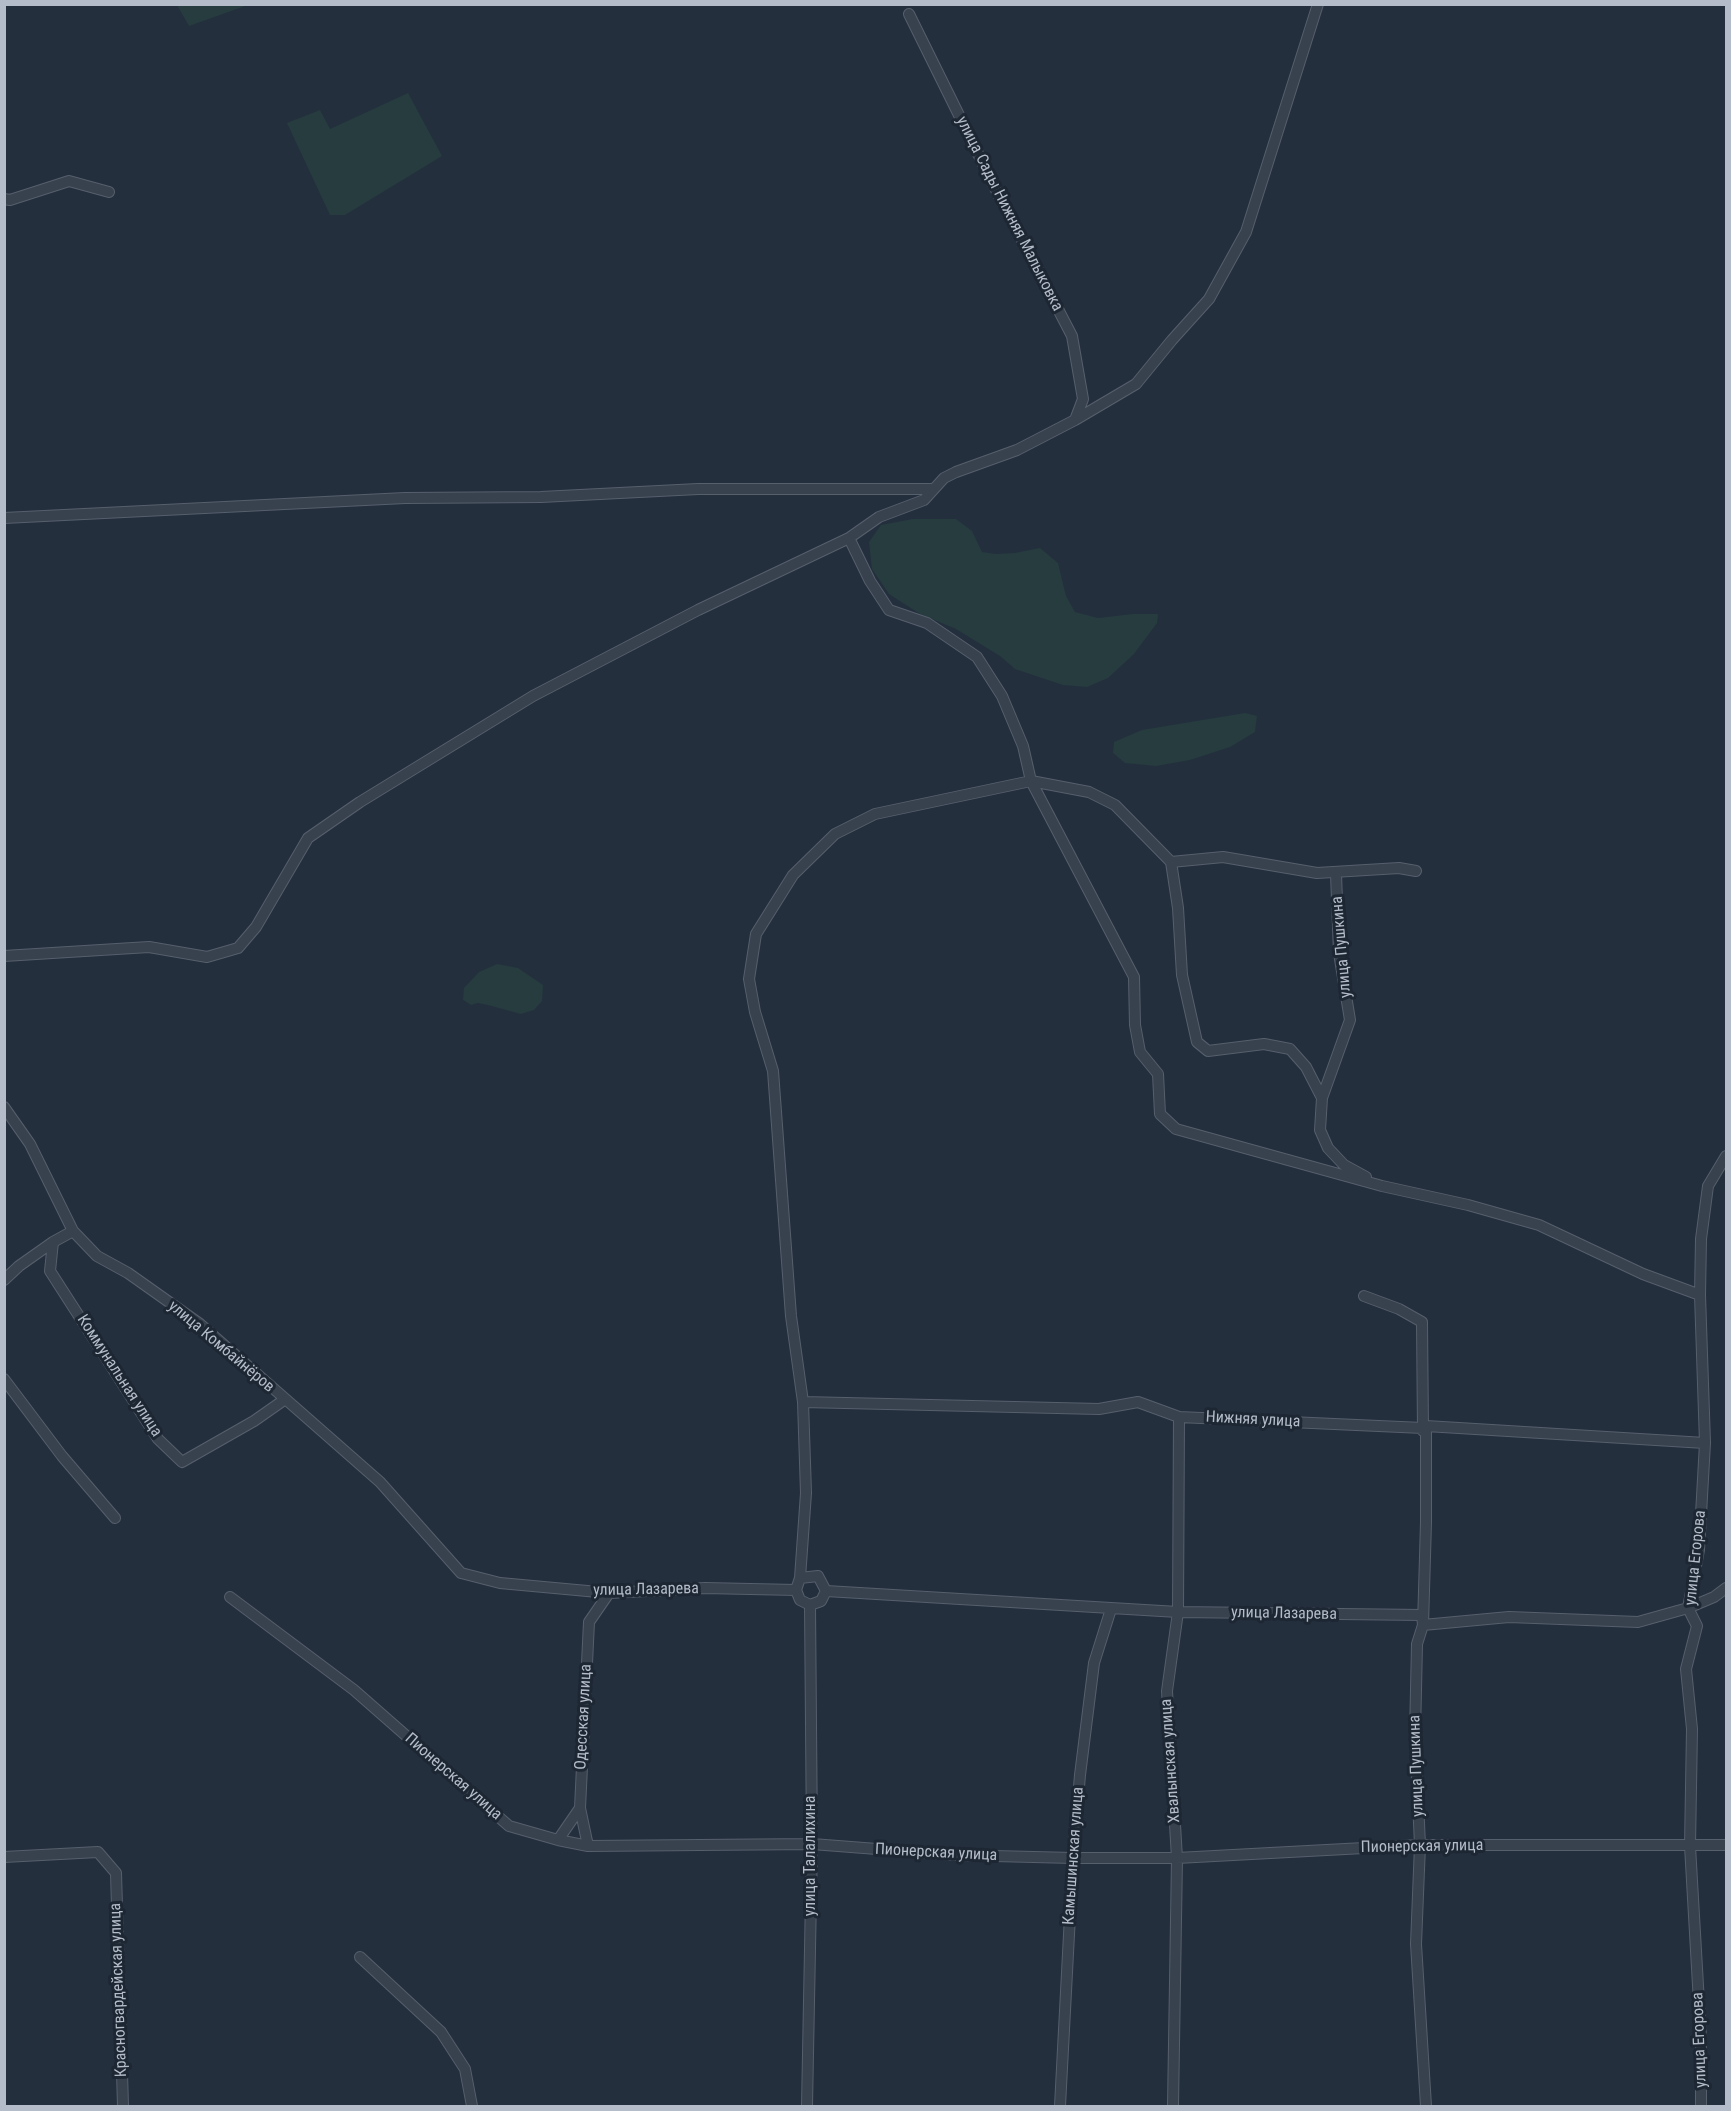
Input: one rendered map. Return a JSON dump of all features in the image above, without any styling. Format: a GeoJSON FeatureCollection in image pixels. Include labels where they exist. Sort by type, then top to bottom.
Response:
{"type":"FeatureCollection","features":[{"type":"Feature","properties":{"kind":"street"},"geometry":{"type":"LineString","coordinates":[[4,956],[149,947],[207,957],[238,948],[256,927],[308,837],[360,802],[533,696],[698,610],[849,538],[879,518],[924,500],[944,478],[1017,450],[1075,420],[1136,384],[1209,300],[1246,231],[1318,4]]}},
{"type":"Feature","properties":{"kind":"street","name":"улица Сады Нижняя Малыковка"},"geometry":{"type":"LineString","coordinates":[[909,14],[994,186],[1072,336],[1083,399],[1075,420]]}},
{"type":"Feature","properties":{"kind":"street"},"geometry":{"type":"LineString","coordinates":[[4,199],[10,200],[69,181],[109,192]]}},
{"type":"Feature","properties":{"kind":"street"},"geometry":{"type":"LineString","coordinates":[[4,518],[405,498],[541,497],[698,489],[934,489]]}},
{"type":"Feature","properties":{"kind":"street"},"geometry":{"type":"LineString","coordinates":[[849,538],[870,581],[889,610],[927,623],[977,657],[1002,696],[1023,746],[1031,781],[1134,977],[1135,1025],[1140,1052],[1158,1074],[1160,1114],[1176,1129],[1382,1186],[1468,1204],[1539,1225],[1643,1274],[1700,1295]]}},
{"type":"Feature","properties":{"kind":"street"},"geometry":{"type":"LineString","coordinates":[[800,1578],[818,1576],[826,1591],[821,1601],[810,1605],[800,1600],[796,1590],[800,1578],[806,1493],[803,1402],[791,1316],[773,1071],[755,1012],[749,979],[756,934],[793,875],[835,834],[875,814],[1031,781],[1089,792],[1115,805],[1171,862],[1178,908],[1182,975],[1197,1042],[1208,1051],[1264,1044],[1290,1049],[1306,1067],[1322,1098],[1320,1130],[1328,1148],[1344,1165],[1382,1186]]}},
{"type":"Feature","properties":{"kind":"street"},"geometry":{"type":"LineString","coordinates":[[1171,862],[1223,857],[1317,873],[1336,874],[1399,868],[1416,872]]}},
{"type":"Feature","properties":{"kind":"street","name":"улица Пушкина"},"geometry":{"type":"LineString","coordinates":[[1322,1098],[1350,1020],[1339,953],[1336,874]]}},
{"type":"Feature","properties":{"kind":"street","name":"улица Комбайнёров"},"geometry":{"type":"LineString","coordinates":[[4,1107],[30,1144],[73,1231],[97,1256],[128,1272],[200,1324],[380,1482],[461,1573]]}},
{"type":"Feature","properties":{"kind":"street","name":"улица Егорова"},"geometry":{"type":"LineString","coordinates":[[1701,2106],[1701,2038],[1690,1846],[1692,1729],[1686,1669],[1697,1626],[1688,1608],[1699,1550],[1705,1443],[1700,1295],[1701,1239],[1708,1186],[1726,1156]]}},
{"type":"Feature","properties":{"kind":"street"},"geometry":{"type":"LineString","coordinates":[[4,1280],[53,1242],[73,1231]]}},
{"type":"Feature","properties":{"kind":"street","name":"Коммунальная улица"},"geometry":{"type":"LineString","coordinates":[[53,1242],[50,1271],[158,1439],[182,1462],[254,1421],[284,1400]]}},
{"type":"Feature","properties":{"kind":"street","name":"улица Пушкина"},"geometry":{"type":"LineString","coordinates":[[1364,1296],[1399,1309],[1422,1322],[1424,1427],[1422,1620],[1417,1644],[1415,1735],[1420,1845],[1416,1944],[1426,2106]]}},
{"type":"Feature","properties":{"kind":"street"},"geometry":{"type":"LineString","coordinates":[[4,1379],[62,1456],[115,1518]]}},
{"type":"Feature","properties":{"kind":"street","name":"Нижняя улица"},"geometry":{"type":"LineString","coordinates":[[803,1402],[1099,1409],[1138,1402],[1179,1417],[1424,1427],[1705,1443]]}},
{"type":"Feature","properties":{"kind":"street","name":"Хвалынская улица"},"geometry":{"type":"LineString","coordinates":[[1173,2106],[1177,1858],[1167,1691],[1178,1612],[1179,1417]]}},
{"type":"Feature","properties":{"kind":"street","name":"улица Лазарева"},"geometry":{"type":"LineString","coordinates":[[461,1573],[500,1583],[609,1593],[705,1588],[796,1590]]}},
{"type":"Feature","properties":{"kind":"street","name":"улица Лазарева"},"geometry":{"type":"LineString","coordinates":[[826,1591],[1178,1612],[1422,1620],[1509,1617],[1638,1622],[1714,1598],[1726,1588]]}},
{"type":"Feature","properties":{"kind":"street","name":"Одесская улица"},"geometry":{"type":"LineString","coordinates":[[588,1846],[580,1808],[589,1622],[609,1593]]}},
{"type":"Feature","properties":{"kind":"street","name":"Пионерская улица"},"geometry":{"type":"LineString","coordinates":[[230,1597],[354,1690],[509,1826],[588,1846],[812,1845],[955,1855],[1177,1858],[1420,1845],[1726,1845]]}},
{"type":"Feature","properties":{"kind":"street","name":"улица Талалихина"},"geometry":{"type":"LineString","coordinates":[[807,2106],[812,1845],[810,1605]]}},
{"type":"Feature","properties":{"kind":"street","name":"Камышинская улица"},"geometry":{"type":"LineString","coordinates":[[1060,2106],[1073,1858],[1094,1663],[1111,1609]]}},
{"type":"Feature","properties":{"kind":"street"},"geometry":{"type":"LineString","coordinates":[[558,1840],[580,1808]]}},
{"type":"Feature","properties":{"kind":"street","name":"Красногвардейская улица"},"geometry":{"type":"LineString","coordinates":[[4,1857],[98,1852],[116,1873],[123,2106]]}},
{"type":"Feature","properties":{"kind":"street"},"geometry":{"type":"LineString","coordinates":[[360,1957],[441,2032],[465,2069],[472,2106]]}},
{"type":"Feature","properties":{"kind":"green space"},"geometry":{"type":"Polygon","coordinates":[[[177,5],[248,5],[189,26],[177,5]]]}},
{"type":"Feature","properties":{"kind":"green space"},"geometry":{"type":"Polygon","coordinates":[[[408,93],[442,156],[345,215],[330,215],[287,123],[320,110],[330,129],[408,93]]]}},
{"type":"Feature","properties":{"kind":"green space"},"geometry":{"type":"Polygon","coordinates":[[[913,519],[956,519],[972,531],[982,552],[1015,553],[1040,548],[1058,563],[1066,596],[1075,612],[1098,618],[1158,614],[1157,623],[1134,654],[1108,678],[1087,687],[1063,685],[1015,669],[1000,656],[956,629],[920,614],[889,594],[872,569],[869,542],[881,525],[913,519]]]}},
{"type":"Feature","properties":{"kind":"green space"},"geometry":{"type":"Polygon","coordinates":[[[1245,713],[1257,716],[1255,732],[1230,747],[1190,760],[1156,766],[1125,763],[1113,753],[1114,742],[1142,730],[1245,713]]]}},
{"type":"Feature","properties":{"kind":"green space"},"geometry":{"type":"Polygon","coordinates":[[[497,964],[518,968],[543,985],[542,1001],[534,1010],[521,1014],[478,1003],[471,1005],[463,1000],[464,988],[479,972],[497,964]]]}}]}
